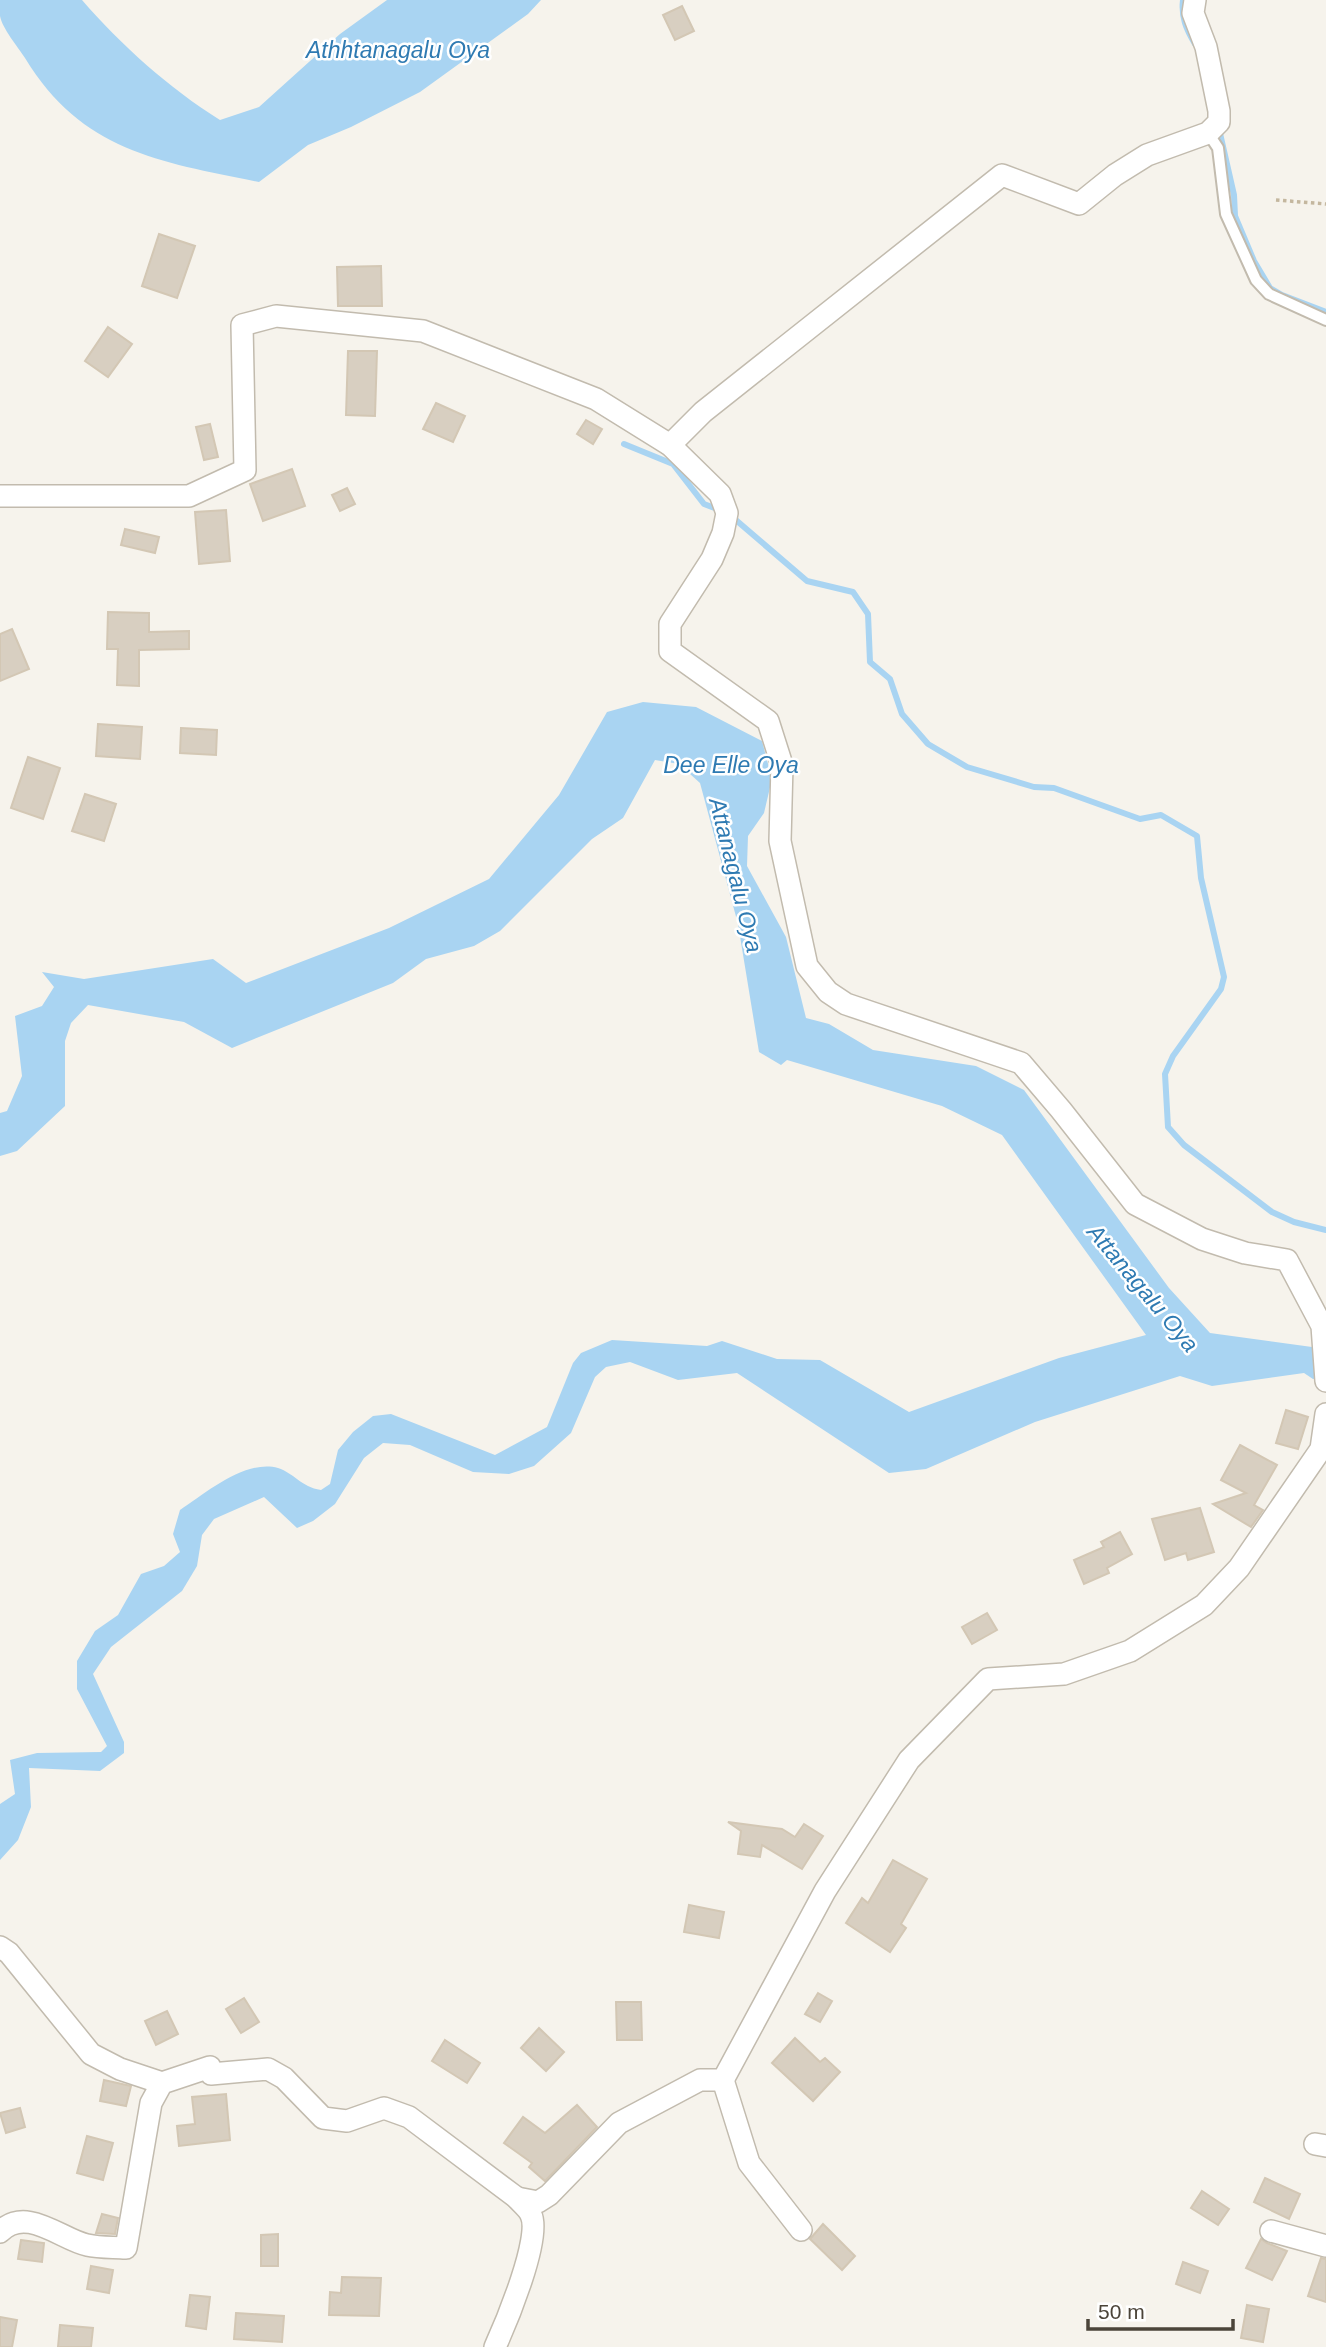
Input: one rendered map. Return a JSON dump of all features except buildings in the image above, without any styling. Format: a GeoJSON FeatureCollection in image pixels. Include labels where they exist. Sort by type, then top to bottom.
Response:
{"type":"FeatureCollection","features":[{"type":"Feature","properties":{"kind":"street"},"geometry":{"type":"LineString","coordinates":[[670,445],[703,412],[1002,175],[1079,204],[1115,175],[1146,155],[1208,133],[1219,121],[1219,111],[1206,47],[1193,13],[1195,0]]}},
{"type":"Feature","properties":{"kind":"street"},"geometry":{"type":"LineString","coordinates":[[0,496],[189,496],[245,470],[242,325],[275,316],[424,331],[596,399],[670,445],[720,494],[727,513],[723,533],[712,559],[670,624],[670,651],[768,721],[782,765],[780,841],[807,966],[828,992],[846,1003],[1021,1063],[1135,1204],[1202,1239],[1245,1253],[1287,1260],[1322,1326],[1326,1381]]}},
{"type":"Feature","properties":{"kind":"street"},"geometry":{"type":"LineString","coordinates":[[801,2230],[749,2163],[723,2080],[825,1891],[909,1760],[988,1679],[1064,1674],[1130,1651],[1204,1605],[1239,1568],[1321,1449],[1326,1414]]}},
{"type":"Feature","properties":{"kind":"street"},"geometry":{"type":"LineString","coordinates":[[0,1947],[9,1953],[91,2054],[120,2069],[162,2083],[210,2067],[211,2074],[268,2069],[284,2078],[323,2118],[347,2121],[384,2108],[409,2117],[517,2198],[531,2214],[535,2231],[513,2307],[495,2347]]}},
{"type":"Feature","properties":{"kind":"street"},"geometry":{"type":"LineString","coordinates":[[517,2198],[538,2202],[549,2195],[619,2123],[700,2080],[723,2080]]}},
{"type":"Feature","properties":{"kind":"street"},"geometry":{"type":"LineString","coordinates":[[0,2232],[16,2222],[49,2227],[85,2245],[126,2248],[151,2102],[162,2083]]}},
{"type":"Feature","properties":{"kind":"street"},"geometry":{"type":"LineString","coordinates":[[1271,2231],[1326,2246]]}},
{"type":"Feature","properties":{"kind":"lane"},"geometry":{"type":"LineString","coordinates":[[1208,133],[1218,148],[1226,214],[1256,280],[1269,294],[1326,320]]}},
{"type":"Feature","properties":{"kind":"path"},"geometry":{"type":"LineString","coordinates":[[1276,200],[1326,204]]}},
{"type":"Feature","properties":{"kind":"water","name":"Athhtanagalu Oya"},"geometry":{"type":"Polygon","coordinates":[[[0,0],[82,0],[146,65],[220,120],[259,107],[340,34],[387,0],[541,0],[528,14],[420,92],[351,127],[308,145],[259,182],[157,159],[98,133],[72,114],[47,89],[4,26],[0,16],[0,0]]]}},
{"type":"Feature","properties":{"kind":"water","name":"Dee Elle Oya"},"geometry":{"type":"Polygon","coordinates":[[[643,702],[696,707],[762,741],[772,779],[764,813],[748,836],[747,866],[786,937],[806,1018],[829,1024],[873,1050],[976,1066],[1024,1090],[1169,1288],[1210,1333],[1312,1347],[1326,1333],[1326,1378],[1313,1379],[1304,1373],[1212,1386],[1180,1376],[1035,1422],[926,1469],[889,1473],[737,1373],[678,1380],[630,1362],[606,1367],[595,1377],[571,1433],[534,1466],[509,1474],[473,1472],[410,1445],[383,1443],[364,1458],[335,1504],[313,1521],[297,1528],[264,1497],[214,1519],[202,1535],[197,1566],[182,1591],[111,1647],[93,1674],[124,1742],[124,1753],[100,1771],[29,1768],[31,1807],[18,1840],[0,1860],[0,1804],[15,1794],[10,1760],[37,1753],[101,1752],[107,1746],[77,1689],[77,1661],[95,1631],[118,1615],[141,1574],[164,1566],[180,1552],[173,1534],[180,1510],[239,1473],[252,1468],[278,1468],[308,1486],[321,1490],[330,1484],[338,1450],[353,1432],[373,1416],[391,1414],[495,1455],[547,1427],[573,1363],[581,1353],[612,1340],[707,1346],[722,1341],[777,1359],[820,1360],[909,1412],[1059,1358],[1146,1335],[1002,1135],[942,1106],[787,1060],[781,1065],[759,1052],[738,924],[700,783],[679,764],[655,760],[623,818],[592,839],[500,931],[474,946],[426,959],[393,983],[232,1048],[184,1022],[88,1005],[71,1023],[65,1041],[65,1106],[17,1151],[0,1156],[0,1113],[7,1111],[22,1076],[15,1016],[42,1006],[54,987],[42,972],[84,979],[213,959],[246,983],[389,928],[489,879],[559,795],[607,712],[643,702]]]}},
{"type":"Feature","properties":{"kind":"waterway"},"geometry":{"type":"LineString","coordinates":[[1183,0],[1185,23],[1195,44]]}},
{"type":"Feature","properties":{"kind":"waterway"},"geometry":{"type":"LineString","coordinates":[[1219,129],[1234,195],[1235,216],[1254,261],[1270,288],[1326,312]]}},
{"type":"Feature","properties":{"kind":"waterway"},"geometry":{"type":"LineString","coordinates":[[624,444],[673,464],[704,504],[720,510]]}},
{"type":"Feature","properties":{"kind":"waterway"},"geometry":{"type":"LineString","coordinates":[[730,515],[807,581],[853,592],[868,614],[870,662],[890,679],[902,714],[928,744],[967,767],[1034,787],[1054,788],[1140,819],[1161,815],[1197,836],[1201,878],[1224,977],[1221,989],[1173,1056],[1165,1074],[1168,1127],[1184,1145],[1272,1212],[1294,1222],[1326,1230]]}},
{"type":"Feature","properties":{"kind":"water label","name":"Attanagalu Oya"},"geometry":{"type":"Point","coordinates":[736,875]}},
{"type":"Feature","properties":{"kind":"water label","name":"Attanagalu Oya"},"geometry":{"type":"Point","coordinates":[1143,1288]}}]}
